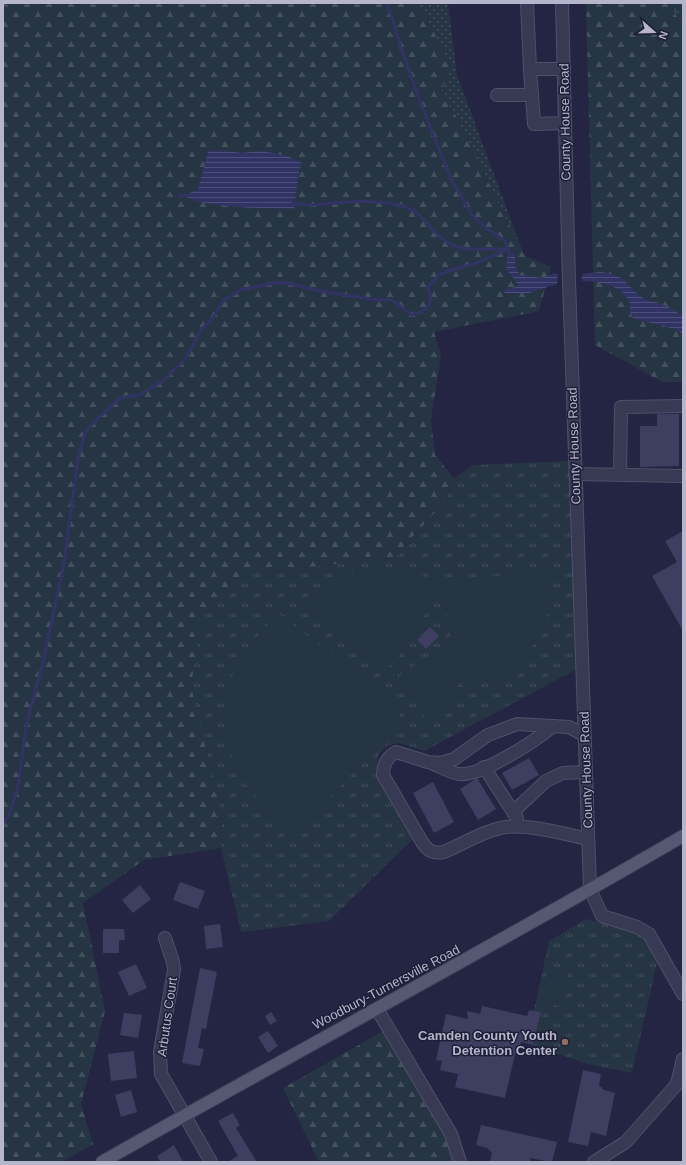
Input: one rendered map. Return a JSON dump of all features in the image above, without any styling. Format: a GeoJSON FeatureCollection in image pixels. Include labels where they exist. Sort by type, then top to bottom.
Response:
{"type":"FeatureCollection","features":[{"type":"Feature","properties":{"kind":"main road","name":"Woodbury-Turnersville Road"},"geometry":{"type":"LineString","coordinates":[[102,1162],[683,836]]}},
{"type":"Feature","properties":{"kind":"street"},"geometry":{"type":"LineString","coordinates":[[528,3],[530,69],[534,124],[565,123]]}},
{"type":"Feature","properties":{"kind":"street","name":"County House Road"},"geometry":{"type":"LineString","coordinates":[[562,3],[575,474],[590,889]]}},
{"type":"Feature","properties":{"kind":"street"},"geometry":{"type":"LineString","coordinates":[[530,69],[564,68]]}},
{"type":"Feature","properties":{"kind":"street"},"geometry":{"type":"LineString","coordinates":[[497,95],[532,95]]}},
{"type":"Feature","properties":{"kind":"street"},"geometry":{"type":"LineString","coordinates":[[620,475],[621,407],[683,406]]}},
{"type":"Feature","properties":{"kind":"street"},"geometry":{"type":"LineString","coordinates":[[575,474],[683,476]]}},
{"type":"Feature","properties":{"kind":"street"},"geometry":{"type":"LineString","coordinates":[[426,761],[440,763],[454,759],[488,735],[517,724],[569,727],[584,734]]}},
{"type":"Feature","properties":{"kind":"street"},"geometry":{"type":"LineString","coordinates":[[553,726],[536,740],[472,772],[460,774],[426,761],[396,752],[388,758],[383,775],[422,842],[431,852],[436,854],[444,852],[496,829],[506,827],[522,827],[588,838]]}},
{"type":"Feature","properties":{"kind":"street"},"geometry":{"type":"LineString","coordinates":[[484,767],[522,827]]}},
{"type":"Feature","properties":{"kind":"street"},"geometry":{"type":"LineString","coordinates":[[513,812],[546,781],[563,773],[585,772]]}},
{"type":"Feature","properties":{"kind":"street"},"geometry":{"type":"LineString","coordinates":[[590,889],[602,916],[637,927],[649,934],[683,994]]}},
{"type":"Feature","properties":{"kind":"street","name":"Arbutus Court"},"geometry":{"type":"LineString","coordinates":[[165,938],[173,962],[174,970],[160,1052],[160,1068],[164,1080],[211,1162]]}},
{"type":"Feature","properties":{"kind":"street"},"geometry":{"type":"LineString","coordinates":[[377,1009],[450,1134],[460,1162]]}},
{"type":"Feature","properties":{"kind":"street"},"geometry":{"type":"LineString","coordinates":[[594,1162],[626,1142],[636,1131],[677,1084],[683,1060]]}},
{"type":"Feature","properties":{"kind":"green space"},"geometry":{"type":"Polygon","coordinates":[[[3,3],[419,3],[451,66],[441,93],[456,116],[524,255],[551,267],[539,311],[434,332],[441,355],[431,419],[435,455],[454,478],[446,501],[393,558],[255,573],[223,822],[221,848],[144,860],[83,903],[105,1011],[81,1104],[93,1144],[62,1162],[3,1162],[3,3]]]}},
{"type":"Feature","properties":{"kind":"green space"},"geometry":{"type":"Polygon","coordinates":[[[419,3],[448,3],[457,75],[524,255],[456,116],[441,93],[451,66],[419,3]]]}},
{"type":"Feature","properties":{"kind":"green space"},"geometry":{"type":"Polygon","coordinates":[[[586,3],[669,3],[683,27],[683,382],[662,382],[595,345],[586,3]]]}},
{"type":"Feature","properties":{"kind":"green space"},"geometry":{"type":"Polygon","coordinates":[[[669,3],[683,3],[683,27],[669,3]]]}},
{"type":"Feature","properties":{"kind":"green space"},"geometry":{"type":"Polygon","coordinates":[[[570,461],[577,669],[424,751],[399,743],[388,745],[378,757],[377,765],[379,775],[413,839],[329,921],[241,932],[221,848],[223,822],[191,686],[202,615],[255,573],[393,558],[446,501],[454,478],[473,465],[570,461]]]}},
{"type":"Feature","properties":{"kind":"green space"},"geometry":{"type":"Polygon","coordinates":[[[391,567],[411,571],[441,584],[442,587],[393,665],[385,668],[309,614],[315,602],[323,593],[342,578],[366,570],[391,567]]]}},
{"type":"Feature","properties":{"kind":"green space"},"geometry":{"type":"Polygon","coordinates":[[[547,570],[550,591],[549,606],[542,628],[530,649],[522,659],[504,674],[479,683],[463,686],[442,596],[454,582],[547,570]]]}},
{"type":"Feature","properties":{"kind":"green space"},"geometry":{"type":"Polygon","coordinates":[[[278,613],[397,706],[400,721],[297,833],[258,799],[247,785],[231,753],[226,735],[226,700],[230,682],[241,659],[278,613]]]}},
{"type":"Feature","properties":{"kind":"green space"},"geometry":{"type":"Polygon","coordinates":[[[447,643],[456,667],[458,678],[457,688],[455,698],[450,707],[442,717],[431,726],[399,680],[400,675],[447,643]]]}},
{"type":"Feature","properties":{"kind":"green space"},"geometry":{"type":"Polygon","coordinates":[[[586,919],[644,934],[658,959],[632,1073],[584,1063],[533,1045],[541,1012],[534,1011],[549,941],[586,919]]]}},
{"type":"Feature","properties":{"kind":"green space"},"geometry":{"type":"Polygon","coordinates":[[[548,965],[568,970],[560,1006],[540,1002],[548,965]]]}},
{"type":"Feature","properties":{"kind":"green space"},"geometry":{"type":"Polygon","coordinates":[[[385,1030],[461,1162],[319,1162],[283,1088],[385,1030]]]}},
{"type":"Feature","properties":{"kind":"shaded area"},"geometry":{"type":"Polygon","coordinates":[[[216,150],[242,153],[262,151],[288,156],[302,163],[299,171],[294,209],[253,208],[220,205],[193,200],[184,195],[198,190],[208,152],[216,150]]]}},
{"type":"Feature","properties":{"kind":"shaded area"},"geometry":{"type":"Polygon","coordinates":[[[508,253],[515,254],[515,267],[520,275],[542,278],[554,273],[558,274],[557,284],[529,293],[505,293],[503,290],[516,287],[518,284],[506,269],[508,253]]]}},
{"type":"Feature","properties":{"kind":"shaded area"},"geometry":{"type":"Polygon","coordinates":[[[600,272],[622,278],[645,299],[659,303],[683,315],[683,334],[674,329],[633,318],[626,296],[616,288],[602,283],[582,281],[582,274],[600,272]]]}},
{"type":"Feature","properties":{"kind":"building"},"geometry":{"type":"Polygon","coordinates":[[[657,414],[679,414],[679,466],[640,467],[640,426],[657,426],[657,414]]]}},
{"type":"Feature","properties":{"kind":"building"},"geometry":{"type":"Polygon","coordinates":[[[683,531],[683,631],[652,576],[677,562],[665,541],[683,531]]]}},
{"type":"Feature","properties":{"kind":"building"},"geometry":{"type":"Polygon","coordinates":[[[430,627],[439,636],[426,649],[417,640],[430,627]]]}},
{"type":"Feature","properties":{"kind":"building"},"geometry":{"type":"Polygon","coordinates":[[[529,758],[539,775],[512,790],[502,773],[529,758]]]}},
{"type":"Feature","properties":{"kind":"building"},"geometry":{"type":"Polygon","coordinates":[[[477,778],[496,809],[478,820],[460,789],[477,778]]]}},
{"type":"Feature","properties":{"kind":"building"},"geometry":{"type":"Polygon","coordinates":[[[433,782],[454,822],[434,833],[413,793],[433,782]]]}},
{"type":"Feature","properties":{"kind":"building"},"geometry":{"type":"Polygon","coordinates":[[[180,882],[205,891],[198,909],[173,900],[180,882]]]}},
{"type":"Feature","properties":{"kind":"building"},"geometry":{"type":"Polygon","coordinates":[[[140,885],[151,899],[133,913],[122,900],[140,885]]]}},
{"type":"Feature","properties":{"kind":"building"},"geometry":{"type":"Polygon","coordinates":[[[220,924],[223,947],[206,949],[204,926],[220,924]]]}},
{"type":"Feature","properties":{"kind":"building"},"geometry":{"type":"Polygon","coordinates":[[[103,929],[124,929],[125,940],[119,940],[119,953],[103,953],[103,929]]]}},
{"type":"Feature","properties":{"kind":"building"},"geometry":{"type":"Polygon","coordinates":[[[136,964],[147,988],[129,996],[118,972],[136,964]]]}},
{"type":"Feature","properties":{"kind":"building"},"geometry":{"type":"Polygon","coordinates":[[[200,968],[217,972],[206,1029],[202,1028],[198,1048],[204,1049],[200,1066],[182,1063],[200,968]]]}},
{"type":"Feature","properties":{"kind":"building"},"geometry":{"type":"Polygon","coordinates":[[[482,1006],[527,1016],[529,1010],[541,1012],[533,1045],[521,1042],[518,1054],[515,1054],[505,1098],[455,1087],[458,1074],[440,1070],[442,1061],[436,1060],[446,1014],[468,1019],[467,1011],[480,1014],[482,1006]]]}},
{"type":"Feature","properties":{"kind":"building"},"geometry":{"type":"Polygon","coordinates":[[[271,1012],[277,1021],[270,1025],[265,1016],[271,1012]]]}},
{"type":"Feature","properties":{"kind":"building"},"geometry":{"type":"Polygon","coordinates":[[[124,1013],[142,1015],[138,1038],[120,1035],[124,1013]]]}},
{"type":"Feature","properties":{"kind":"building"},"geometry":{"type":"Polygon","coordinates":[[[268,1031],[278,1046],[268,1053],[258,1037],[268,1031]]]}},
{"type":"Feature","properties":{"kind":"building"},"geometry":{"type":"Polygon","coordinates":[[[134,1051],[137,1078],[111,1081],[108,1054],[134,1051]]]}},
{"type":"Feature","properties":{"kind":"building"},"geometry":{"type":"Polygon","coordinates":[[[583,1070],[601,1074],[599,1085],[604,1090],[615,1093],[606,1136],[591,1132],[588,1146],[568,1142],[583,1070]]]}},
{"type":"Feature","properties":{"kind":"building"},"geometry":{"type":"Polygon","coordinates":[[[131,1090],[137,1112],[121,1117],[115,1095],[131,1090]]]}},
{"type":"Feature","properties":{"kind":"building"},"geometry":{"type":"Polygon","coordinates":[[[233,1113],[240,1125],[236,1128],[257,1162],[227,1162],[238,1156],[218,1121],[233,1113]]]}},
{"type":"Feature","properties":{"kind":"building"},"geometry":{"type":"Polygon","coordinates":[[[481,1125],[557,1142],[552,1162],[529,1158],[532,1162],[490,1162],[492,1153],[487,1148],[476,1145],[481,1125]]]}},
{"type":"Feature","properties":{"kind":"building"},"geometry":{"type":"Polygon","coordinates":[[[174,1145],[183,1162],[160,1162],[157,1156],[174,1145]]]}},
{"type":"Feature","properties":{"kind":"waterway"},"geometry":{"type":"LineString","coordinates":[[386,3],[423,109],[451,179],[472,215],[486,228],[505,241],[510,256]]}},
{"type":"Feature","properties":{"kind":"waterway"},"geometry":{"type":"LineString","coordinates":[[179,196],[189,195]]}},
{"type":"Feature","properties":{"kind":"waterway"},"geometry":{"type":"LineString","coordinates":[[293,203],[308,205],[367,201],[399,205],[408,208],[421,216],[440,237],[461,248],[507,249]]}},
{"type":"Feature","properties":{"kind":"waterway"},"geometry":{"type":"LineString","coordinates":[[3,824],[10,812],[18,787],[27,722],[43,662],[64,563],[78,458],[85,433],[90,426],[120,398],[139,395],[163,381],[186,358],[201,330],[212,319],[224,300],[241,290],[274,283],[286,283],[326,292],[376,300],[392,300],[412,315],[422,312],[429,305],[431,299],[428,287],[438,276],[445,272],[474,264],[509,249]]}},
{"type":"Feature","properties":{"kind":"place","name":"Camden County Youth Detention Center"},"geometry":{"type":"Point","coordinates":[565,1042]}}]}
